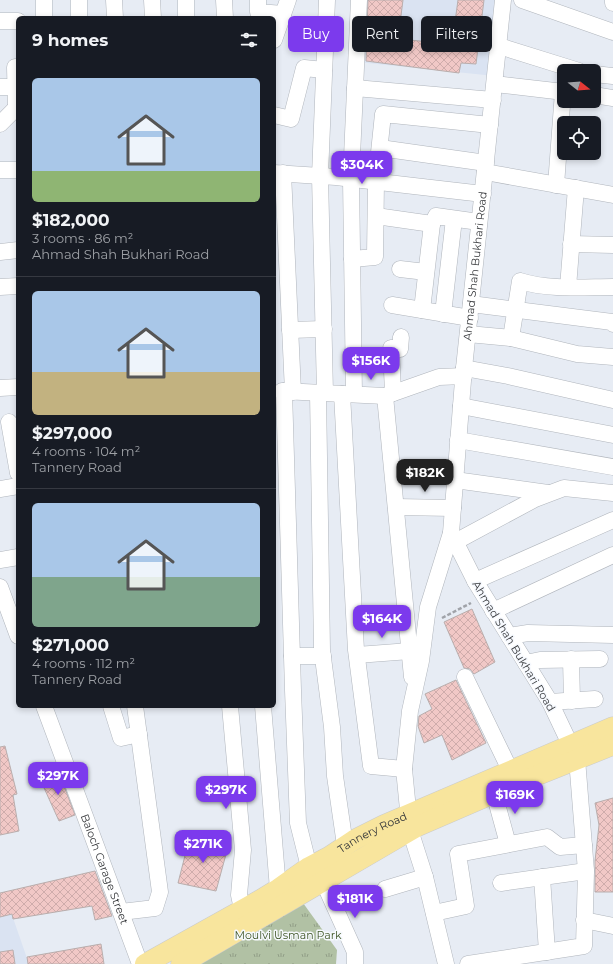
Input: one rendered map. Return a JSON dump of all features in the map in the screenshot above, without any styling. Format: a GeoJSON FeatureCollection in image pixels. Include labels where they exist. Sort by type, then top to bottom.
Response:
{"type":"FeatureCollection","features":[{"type":"Feature","properties":{"kind":"main road","name":"Tannery Road"},"geometry":{"type":"LineString","coordinates":[[146,964],[278,889],[309,867],[330,856],[345,845],[494,793],[575,752],[613,727]]}},
{"type":"Feature","properties":{"kind":"main road","name":"Tannery Road"},"geometry":{"type":"LineString","coordinates":[[181,964],[323,881],[409,822],[510,770],[575,752],[613,745]]}},
{"type":"Feature","properties":{"kind":"street"},"geometry":{"type":"LineString","coordinates":[[44,0],[44,16]]}},
{"type":"Feature","properties":{"kind":"street"},"geometry":{"type":"LineString","coordinates":[[79,0],[79,16]]}},
{"type":"Feature","properties":{"kind":"street"},"geometry":{"type":"LineString","coordinates":[[114,0],[115,16]]}},
{"type":"Feature","properties":{"kind":"street"},"geometry":{"type":"LineString","coordinates":[[152,0],[153,16]]}},
{"type":"Feature","properties":{"kind":"street"},"geometry":{"type":"LineString","coordinates":[[186,0],[186,16]]}},
{"type":"Feature","properties":{"kind":"street"},"geometry":{"type":"LineString","coordinates":[[224,0],[225,16]]}},
{"type":"Feature","properties":{"kind":"street"},"geometry":{"type":"LineString","coordinates":[[258,0],[258,12],[285,7],[276,34]]}},
{"type":"Feature","properties":{"kind":"street"},"geometry":{"type":"LineString","coordinates":[[327,0],[320,176],[324,329],[321,393],[323,656],[332,727],[335,776],[345,845]]}},
{"type":"Feature","properties":{"kind":"street"},"geometry":{"type":"LineString","coordinates":[[359,0],[351,179],[352,259],[348,394],[357,655],[371,766],[404,769]]}},
{"type":"Feature","properties":{"kind":"street","name":"Ahmad Shah Bukhari Road"},"geometry":{"type":"LineString","coordinates":[[446,964],[425,877],[409,822],[404,769],[410,711],[421,661],[428,606],[453,537],[453,508],[464,372],[503,0]]}},
{"type":"Feature","properties":{"kind":"street"},"geometry":{"type":"LineString","coordinates":[[522,0],[613,32]]}},
{"type":"Feature","properties":{"kind":"street"},"geometry":{"type":"LineString","coordinates":[[0,21],[16,21]]}},
{"type":"Feature","properties":{"kind":"street"},"geometry":{"type":"LineString","coordinates":[[499,46],[557,64]]}},
{"type":"Feature","properties":{"kind":"street"},"geometry":{"type":"LineString","coordinates":[[16,67],[8,87],[16,106]]}},
{"type":"Feature","properties":{"kind":"street"},"geometry":{"type":"LineString","coordinates":[[276,115],[291,119],[304,68],[324,70]]}},
{"type":"Feature","properties":{"kind":"street"},"geometry":{"type":"LineString","coordinates":[[601,75],[613,76]]}},
{"type":"Feature","properties":{"kind":"street"},"geometry":{"type":"LineString","coordinates":[[356,88],[416,93],[557,92]]}},
{"type":"Feature","properties":{"kind":"street"},"geometry":{"type":"LineString","coordinates":[[414,117],[416,93]]}},
{"type":"Feature","properties":{"kind":"street"},"geometry":{"type":"LineString","coordinates":[[601,96],[613,98]]}},
{"type":"Feature","properties":{"kind":"street"},"geometry":{"type":"LineString","coordinates":[[556,185],[562,108]]}},
{"type":"Feature","properties":{"kind":"street"},"geometry":{"type":"LineString","coordinates":[[0,124],[16,109]]}},
{"type":"Feature","properties":{"kind":"street"},"geometry":{"type":"LineString","coordinates":[[352,259],[376,257],[376,182],[383,114],[490,125]]}},
{"type":"Feature","properties":{"kind":"street"},"geometry":{"type":"LineString","coordinates":[[380,148],[486,168],[556,185],[613,195]]}},
{"type":"Feature","properties":{"kind":"street"},"geometry":{"type":"LineString","coordinates":[[0,170],[16,170]]}},
{"type":"Feature","properties":{"kind":"street"},"geometry":{"type":"LineString","coordinates":[[309,867],[298,823],[292,656],[281,531],[284,391],[290,330],[278,173],[351,179],[483,194]]}},
{"type":"Feature","properties":{"kind":"street"},"geometry":{"type":"LineString","coordinates":[[568,287],[576,188]]}},
{"type":"Feature","properties":{"kind":"street"},"geometry":{"type":"LineString","coordinates":[[376,216],[432,224]]}},
{"type":"Feature","properties":{"kind":"street"},"geometry":{"type":"LineString","coordinates":[[422,310],[432,224],[436,216],[479,222]]}},
{"type":"Feature","properties":{"kind":"street"},"geometry":{"type":"LineString","coordinates":[[443,314],[454,218]]}},
{"type":"Feature","properties":{"kind":"street"},"geometry":{"type":"LineString","coordinates":[[571,244],[613,245]]}},
{"type":"Feature","properties":{"kind":"street"},"geometry":{"type":"LineString","coordinates":[[0,252],[16,250]]}},
{"type":"Feature","properties":{"kind":"street"},"geometry":{"type":"LineString","coordinates":[[400,269],[426,272]]}},
{"type":"Feature","properties":{"kind":"street"},"geometry":{"type":"LineString","coordinates":[[511,338],[520,281],[530,284],[568,287],[613,287]]}},
{"type":"Feature","properties":{"kind":"street"},"geometry":{"type":"LineString","coordinates":[[0,286],[16,286]]}},
{"type":"Feature","properties":{"kind":"street"},"geometry":{"type":"LineString","coordinates":[[392,305],[470,319],[511,338],[577,354],[613,358]]}},
{"type":"Feature","properties":{"kind":"street"},"geometry":{"type":"LineString","coordinates":[[470,319],[516,309],[612,322],[613,324]]}},
{"type":"Feature","properties":{"kind":"street"},"geometry":{"type":"LineString","coordinates":[[290,330],[324,329]]}},
{"type":"Feature","properties":{"kind":"street"},"geometry":{"type":"LineString","coordinates":[[401,337],[400,349],[391,348],[389,394],[396,507],[414,693]]}},
{"type":"Feature","properties":{"kind":"street"},"geometry":{"type":"LineString","coordinates":[[284,391],[389,394],[439,377],[464,372],[508,376],[613,400]]}},
{"type":"Feature","properties":{"kind":"street"},"geometry":{"type":"LineString","coordinates":[[0,388],[16,387]]}},
{"type":"Feature","properties":{"kind":"street"},"geometry":{"type":"LineString","coordinates":[[461,406],[613,435]]}},
{"type":"Feature","properties":{"kind":"street"},"geometry":{"type":"LineString","coordinates":[[9,422],[16,462]]}},
{"type":"Feature","properties":{"kind":"street"},"geometry":{"type":"LineString","coordinates":[[458,440],[613,467]]}},
{"type":"Feature","properties":{"kind":"street"},"geometry":{"type":"LineString","coordinates":[[455,480],[552,493]]}},
{"type":"Feature","properties":{"kind":"street"},"geometry":{"type":"LineString","coordinates":[[0,489],[16,486]]}},
{"type":"Feature","properties":{"kind":"street"},"geometry":{"type":"LineString","coordinates":[[453,537],[535,499],[564,488],[613,493]]}},
{"type":"Feature","properties":{"kind":"street"},"geometry":{"type":"LineString","coordinates":[[396,507],[453,508]]}},
{"type":"Feature","properties":{"kind":"street"},"geometry":{"type":"LineString","coordinates":[[475,582],[613,520]]}},
{"type":"Feature","properties":{"kind":"street","name":"Ahmad Shah Bukhari Road"},"geometry":{"type":"LineString","coordinates":[[453,537],[475,582],[550,702],[575,752]]}},
{"type":"Feature","properties":{"kind":"street"},"geometry":{"type":"LineString","coordinates":[[494,611],[613,555]]}},
{"type":"Feature","properties":{"kind":"street"},"geometry":{"type":"LineString","coordinates":[[0,560],[16,557]]}},
{"type":"Feature","properties":{"kind":"street"},"geometry":{"type":"LineString","coordinates":[[0,587],[14,614],[16,625]]}},
{"type":"Feature","properties":{"kind":"street"},"geometry":{"type":"LineString","coordinates":[[509,636],[528,633],[613,635]]}},
{"type":"Feature","properties":{"kind":"street"},"geometry":{"type":"LineString","coordinates":[[357,655],[410,651]]}},
{"type":"Feature","properties":{"kind":"street"},"geometry":{"type":"LineString","coordinates":[[292,656],[323,656]]}},
{"type":"Feature","properties":{"kind":"street"},"geometry":{"type":"LineString","coordinates":[[571,659],[572,701]]}},
{"type":"Feature","properties":{"kind":"street"},"geometry":{"type":"LineString","coordinates":[[526,663],[540,660],[600,659]]}},
{"type":"Feature","properties":{"kind":"street"},"geometry":{"type":"LineString","coordinates":[[465,677],[510,770]]}},
{"type":"Feature","properties":{"kind":"street"},"geometry":{"type":"LineString","coordinates":[[550,702],[595,699]]}},
{"type":"Feature","properties":{"kind":"street","name":"Baloch Garage Street"},"geometry":{"type":"LineString","coordinates":[[45,708],[140,964]]}},
{"type":"Feature","properties":{"kind":"street"},"geometry":{"type":"LineString","coordinates":[[112,708],[121,738],[139,734]]}},
{"type":"Feature","properties":{"kind":"street"},"geometry":{"type":"LineString","coordinates":[[121,912],[155,908],[160,892],[139,734],[140,708]]}},
{"type":"Feature","properties":{"kind":"street"},"geometry":{"type":"LineString","coordinates":[[230,708],[243,850],[239,895],[242,909]]}},
{"type":"Feature","properties":{"kind":"street"},"geometry":{"type":"LineString","coordinates":[[263,708],[278,889]]}},
{"type":"Feature","properties":{"kind":"street"},"geometry":{"type":"LineString","coordinates":[[468,964],[501,961],[584,946],[586,871],[575,752]]}},
{"type":"Feature","properties":{"kind":"street"},"geometry":{"type":"LineString","coordinates":[[494,793],[508,844]]}},
{"type":"Feature","properties":{"kind":"street"},"geometry":{"type":"LineString","coordinates":[[434,913],[466,906],[458,854],[548,837],[560,847],[584,845]]}},
{"type":"Feature","properties":{"kind":"street"},"geometry":{"type":"LineString","coordinates":[[502,883],[586,871]]}},
{"type":"Feature","properties":{"kind":"street"},"geometry":{"type":"LineString","coordinates":[[384,889],[425,877]]}},
{"type":"Feature","properties":{"kind":"street"},"geometry":{"type":"LineString","coordinates":[[542,877],[547,952]]}},
{"type":"Feature","properties":{"kind":"street"},"geometry":{"type":"LineString","coordinates":[[323,881],[355,952],[355,964]]}},
{"type":"Feature","properties":{"kind":"street"},"geometry":{"type":"LineString","coordinates":[[584,920],[613,926]]}},
{"type":"Feature","properties":{"kind":"path"},"geometry":{"type":"LineString","coordinates":[[426,626],[484,597]]}},
{"type":"Feature","properties":{"kind":"shaded area"},"geometry":{"type":"Polygon","coordinates":[[[359,0],[502,0],[495,76],[357,62],[357,52],[413,52],[413,16],[358,16],[359,0]]]}},
{"type":"Feature","properties":{"kind":"shaded area"},"geometry":{"type":"Polygon","coordinates":[[[4,892],[29,964],[0,964],[0,893],[4,892]]]}},
{"type":"Feature","properties":{"kind":"green space","name":"Moulvi Usman Park"},"geometry":{"type":"Polygon","coordinates":[[[298,896],[337,950],[336,964],[181,964],[298,896]]]}},
{"type":"Feature","properties":{"kind":"building"},"geometry":{"type":"Polygon","coordinates":[[[368,0],[403,0],[401,16],[367,16],[368,0]]]}},
{"type":"Feature","properties":{"kind":"building"},"geometry":{"type":"Polygon","coordinates":[[[458,0],[484,0],[482,16],[456,16],[458,0]]]}},
{"type":"Feature","properties":{"kind":"building"},"geometry":{"type":"Polygon","coordinates":[[[413,40],[421,41],[421,52],[478,52],[476,64],[461,63],[459,73],[366,61],[366,52],[413,52],[413,40]]]}},
{"type":"Feature","properties":{"kind":"building"},"geometry":{"type":"Polygon","coordinates":[[[472,609],[495,662],[474,674],[470,669],[464,668],[444,622],[472,609]]]}},
{"type":"Feature","properties":{"kind":"building"},"geometry":{"type":"Polygon","coordinates":[[[456,680],[486,743],[452,760],[442,735],[424,743],[418,726],[419,716],[432,709],[425,694],[456,680]]]}},
{"type":"Feature","properties":{"kind":"building"},"geometry":{"type":"Polygon","coordinates":[[[5,746],[17,794],[13,795],[19,831],[0,835],[0,747],[5,746]]]}},
{"type":"Feature","properties":{"kind":"building"},"geometry":{"type":"Polygon","coordinates":[[[59,773],[75,815],[59,821],[40,779],[59,773]]]}},
{"type":"Feature","properties":{"kind":"building"},"geometry":{"type":"Polygon","coordinates":[[[613,798],[613,892],[595,892],[595,861],[599,825],[595,803],[613,798]]]}},
{"type":"Feature","properties":{"kind":"building"},"geometry":{"type":"Polygon","coordinates":[[[190,836],[228,847],[216,891],[178,883],[190,836]]]}},
{"type":"Feature","properties":{"kind":"building"},"geometry":{"type":"Polygon","coordinates":[[[95,871],[112,916],[95,920],[92,906],[13,919],[12,914],[0,917],[0,893],[95,871]]]}},
{"type":"Feature","properties":{"kind":"building"},"geometry":{"type":"Polygon","coordinates":[[[101,944],[104,964],[28,964],[27,957],[101,944]]]}},
{"type":"Feature","properties":{"kind":"building"},"geometry":{"type":"Polygon","coordinates":[[[13,950],[15,964],[0,964],[0,952],[13,950]]]}}]}
